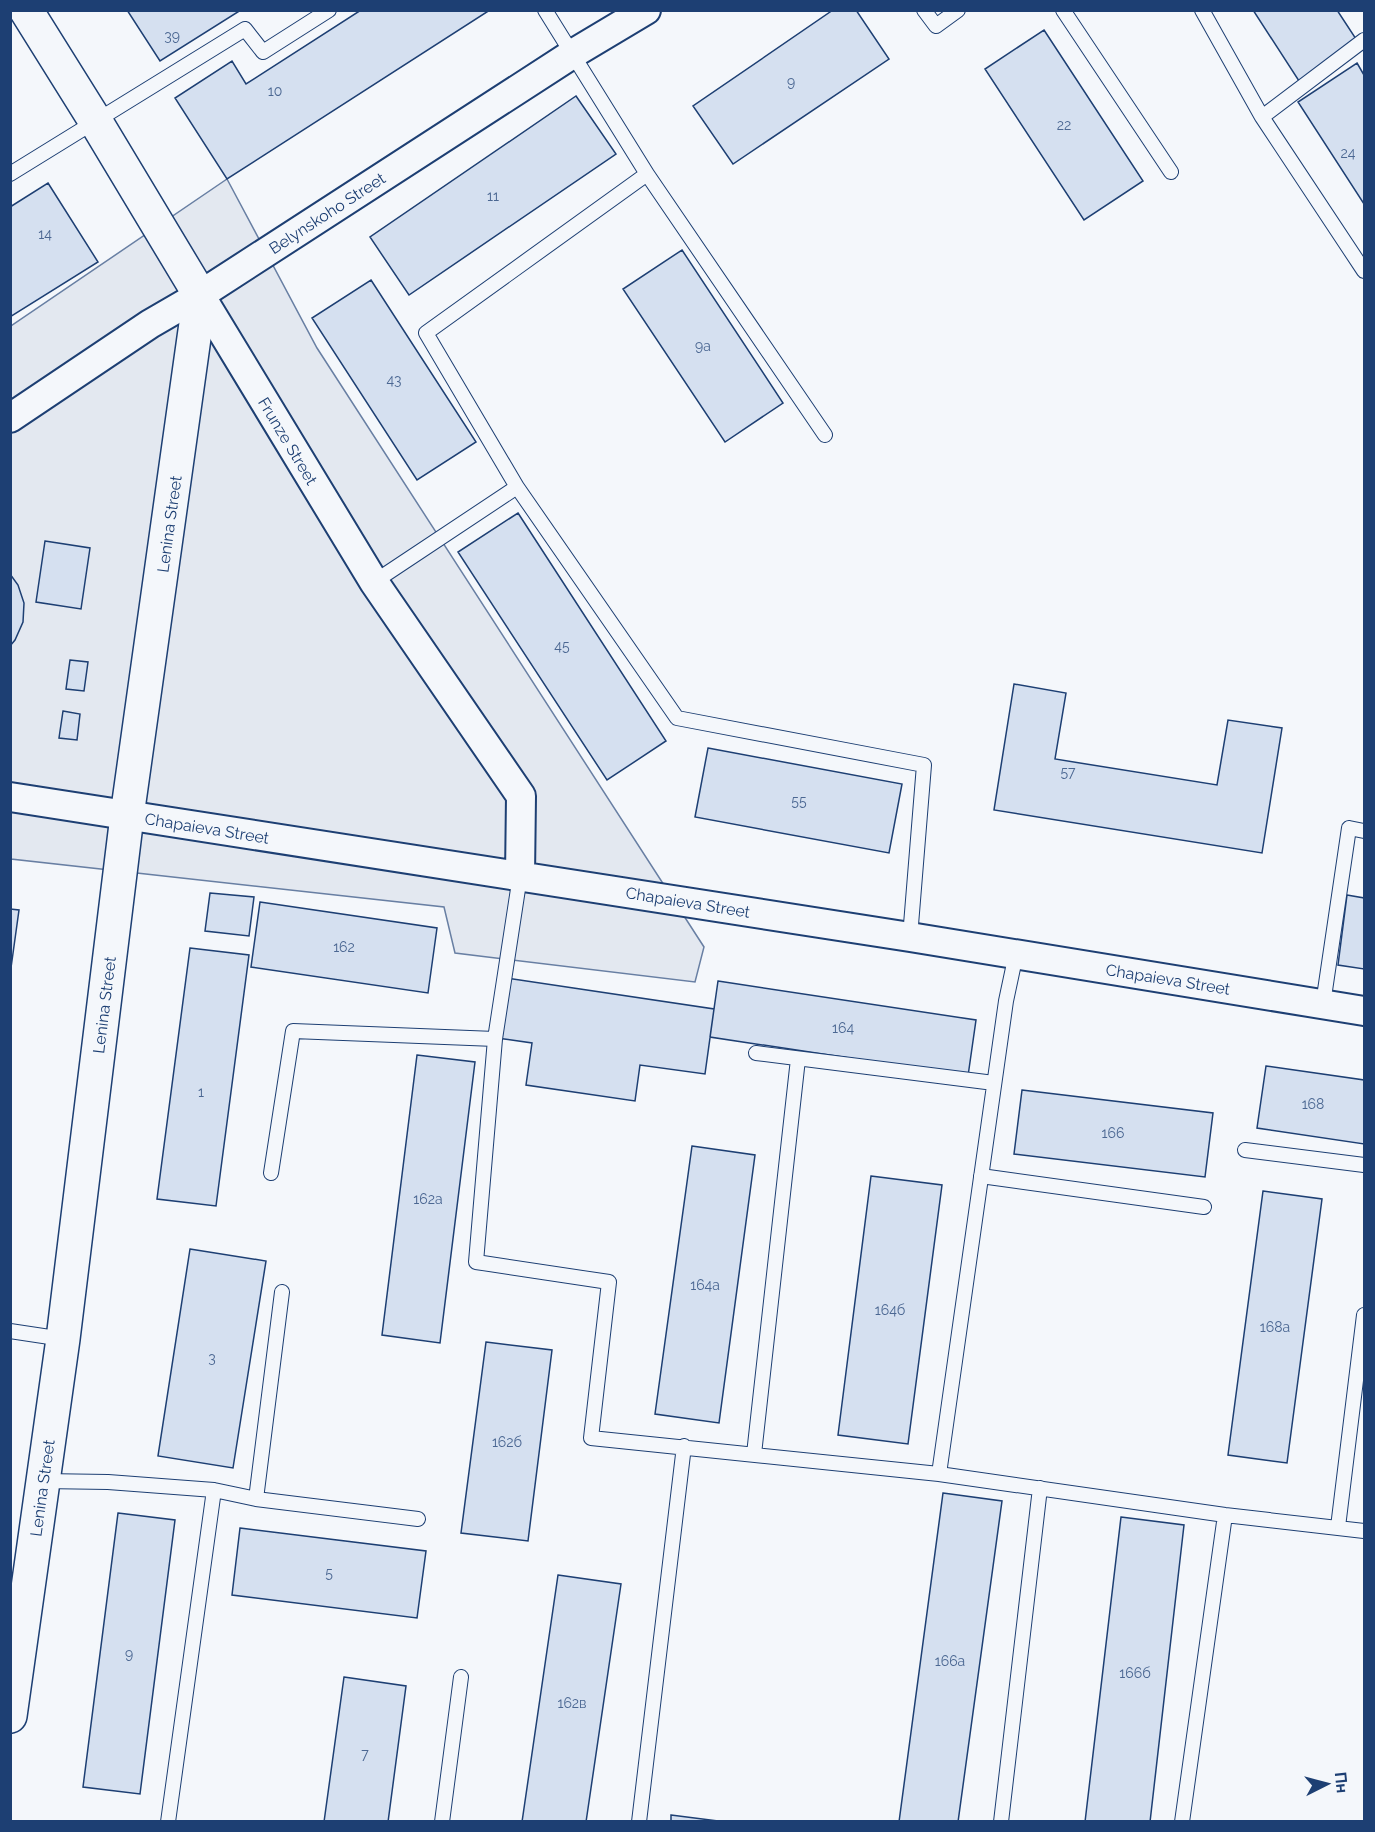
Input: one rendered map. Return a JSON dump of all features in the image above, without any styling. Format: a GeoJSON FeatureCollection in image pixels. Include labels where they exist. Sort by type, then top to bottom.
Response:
{"type":"FeatureCollection","features":[{"type":"Feature","properties":{"kind":"street","name":"Frunze Street"},"geometry":{"type":"LineString","coordinates":[[26,10],[374,582],[521,795],[520,876]]}},
{"type":"Feature","properties":{"kind":"street","name":"Belynskoho Street"},"geometry":{"type":"LineString","coordinates":[[10,418],[150,324],[200,295],[574,53],[646,10]]}},
{"type":"Feature","properties":{"kind":"street","name":"Lenina Street"},"geometry":{"type":"LineString","coordinates":[[10,1716],[63,1339],[127,816],[200,295]]}},
{"type":"Feature","properties":{"kind":"street","name":"Chapaieva Street"},"geometry":{"type":"LineString","coordinates":[[10,797],[910,937],[1365,1011]]}},
{"type":"Feature","properties":{"kind":"lane"},"geometry":{"type":"LineString","coordinates":[[10,174],[245,29],[263,52],[329,10]]}},
{"type":"Feature","properties":{"kind":"lane"},"geometry":{"type":"LineString","coordinates":[[545,10],[574,53],[647,174],[825,435]]}},
{"type":"Feature","properties":{"kind":"lane"},"geometry":{"type":"LineString","coordinates":[[924,10],[936,26],[958,10]]}},
{"type":"Feature","properties":{"kind":"lane"},"geometry":{"type":"LineString","coordinates":[[1063,10],[1171,172]]}},
{"type":"Feature","properties":{"kind":"lane"},"geometry":{"type":"LineString","coordinates":[[1202,10],[1262,117],[1363,264]]}},
{"type":"Feature","properties":{"kind":"lane"},"geometry":{"type":"LineString","coordinates":[[1262,117],[1365,40]]}},
{"type":"Feature","properties":{"kind":"lane"},"geometry":{"type":"LineString","coordinates":[[647,174],[426,333],[517,487],[677,718],[924,765],[910,937]]}},
{"type":"Feature","properties":{"kind":"lane"},"geometry":{"type":"LineString","coordinates":[[374,582],[517,487]]}},
{"type":"Feature","properties":{"kind":"lane"},"geometry":{"type":"LineString","coordinates":[[1323,1004],[1349,828],[1365,831]]}},
{"type":"Feature","properties":{"kind":"lane"},"geometry":{"type":"LineString","coordinates":[[520,876],[495,1039],[476,1263],[609,1282],[591,1438],[939,1474],[1225,1515],[1365,1531]]}},
{"type":"Feature","properties":{"kind":"lane"},"geometry":{"type":"LineString","coordinates":[[939,1474],[1006,1000],[1016,954]]}},
{"type":"Feature","properties":{"kind":"lane"},"geometry":{"type":"LineString","coordinates":[[271,1173],[293,1031],[495,1039]]}},
{"type":"Feature","properties":{"kind":"lane"},"geometry":{"type":"LineString","coordinates":[[756,1053],[994,1083]]}},
{"type":"Feature","properties":{"kind":"lane"},"geometry":{"type":"LineString","coordinates":[[754,1454],[798,1059]]}},
{"type":"Feature","properties":{"kind":"lane"},"geometry":{"type":"LineString","coordinates":[[1245,1150],[1365,1165]]}},
{"type":"Feature","properties":{"kind":"lane"},"geometry":{"type":"LineString","coordinates":[[981,1176],[1204,1207]]}},
{"type":"Feature","properties":{"kind":"lane"},"geometry":{"type":"LineString","coordinates":[[256,1499],[282,1292]]}},
{"type":"Feature","properties":{"kind":"lane"},"geometry":{"type":"LineString","coordinates":[[1338,1527],[1365,1316]]}},
{"type":"Feature","properties":{"kind":"lane"},"geometry":{"type":"LineString","coordinates":[[10,1330],[63,1339]]}},
{"type":"Feature","properties":{"kind":"lane"},"geometry":{"type":"LineString","coordinates":[[639,1821],[684,1446]]}},
{"type":"Feature","properties":{"kind":"lane"},"geometry":{"type":"LineString","coordinates":[[43,1481],[108,1482],[214,1490],[256,1499],[418,1519]]}},
{"type":"Feature","properties":{"kind":"lane"},"geometry":{"type":"LineString","coordinates":[[1001,1821],[1040,1488]]}},
{"type":"Feature","properties":{"kind":"lane"},"geometry":{"type":"LineString","coordinates":[[168,1821],[214,1490]]}},
{"type":"Feature","properties":{"kind":"lane"},"geometry":{"type":"LineString","coordinates":[[1182,1821],[1225,1515]]}},
{"type":"Feature","properties":{"kind":"lane"},"geometry":{"type":"LineString","coordinates":[[442,1821],[461,1677]]}},
{"type":"Feature","properties":{"kind":"shaded area"},"geometry":{"type":"Polygon","coordinates":[[[227,179],[317,348],[704,947],[695,982],[455,953],[444,907],[11,859],[11,326],[227,179]]]}},
{"type":"Feature","properties":{"kind":"building"},"geometry":{"type":"Polygon","coordinates":[[[127,10],[241,10],[160,61],[127,10]]]}},
{"type":"Feature","properties":{"kind":"building"},"geometry":{"type":"Polygon","coordinates":[[[361,10],[490,10],[227,179],[175,98],[232,61],[246,84],[361,10]]]}},
{"type":"Feature","properties":{"kind":"building"},"geometry":{"type":"Polygon","coordinates":[[[833,10],[856,10],[889,59],[733,164],[693,106],[833,10]]]}},
{"type":"Feature","properties":{"kind":"building"},"geometry":{"type":"Polygon","coordinates":[[[1253,10],[1337,10],[1358,42],[1299,81],[1253,10]]]}},
{"type":"Feature","properties":{"kind":"building"},"geometry":{"type":"Polygon","coordinates":[[[1044,30],[1143,181],[1084,220],[985,69],[1044,30]]]}},
{"type":"Feature","properties":{"kind":"building"},"geometry":{"type":"Polygon","coordinates":[[[1357,63],[1364,75],[1364,204],[1298,102],[1357,63]]]}},
{"type":"Feature","properties":{"kind":"building"},"geometry":{"type":"Polygon","coordinates":[[[576,96],[616,154],[409,295],[370,237],[576,96]]]}},
{"type":"Feature","properties":{"kind":"building"},"geometry":{"type":"Polygon","coordinates":[[[48,183],[98,262],[10,317],[10,207],[48,183]]]}},
{"type":"Feature","properties":{"kind":"building"},"geometry":{"type":"Polygon","coordinates":[[[682,250],[783,403],[725,442],[623,289],[682,250]]]}},
{"type":"Feature","properties":{"kind":"building"},"geometry":{"type":"Polygon","coordinates":[[[371,280],[476,442],[417,480],[312,318],[371,280]]]}},
{"type":"Feature","properties":{"kind":"building"},"geometry":{"type":"Polygon","coordinates":[[[518,513],[666,741],[607,780],[458,552],[518,513]]]}},
{"type":"Feature","properties":{"kind":"building"},"geometry":{"type":"Polygon","coordinates":[[[45,541],[90,548],[81,609],[36,602],[45,541]]]}},
{"type":"Feature","properties":{"kind":"building"},"geometry":{"type":"Polygon","coordinates":[[[10,574],[18,585],[24,603],[23,622],[10,646],[10,574]]]}},
{"type":"Feature","properties":{"kind":"building"},"geometry":{"type":"Polygon","coordinates":[[[70,660],[88,662],[84,691],[66,689],[70,660]]]}},
{"type":"Feature","properties":{"kind":"building"},"geometry":{"type":"Polygon","coordinates":[[[1014,684],[1066,693],[1055,759],[1217,785],[1228,720],[1282,728],[1262,853],[994,810],[1014,684]]]}},
{"type":"Feature","properties":{"kind":"building"},"geometry":{"type":"Polygon","coordinates":[[[63,711],[80,714],[77,740],[59,738],[63,711]]]}},
{"type":"Feature","properties":{"kind":"building"},"geometry":{"type":"Polygon","coordinates":[[[708,748],[902,784],[889,853],[695,817],[708,748]]]}},
{"type":"Feature","properties":{"kind":"building"},"geometry":{"type":"Polygon","coordinates":[[[210,893],[254,897],[249,936],[205,931],[210,893]]]}},
{"type":"Feature","properties":{"kind":"building"},"geometry":{"type":"Polygon","coordinates":[[[1347,895],[1364,898],[1364,969],[1338,965],[1347,895]]]}},
{"type":"Feature","properties":{"kind":"building"},"geometry":{"type":"Polygon","coordinates":[[[260,902],[437,928],[428,993],[251,967],[260,902]]]}},
{"type":"Feature","properties":{"kind":"building"},"geometry":{"type":"Polygon","coordinates":[[[10,909],[19,910],[10,975],[10,909]]]}},
{"type":"Feature","properties":{"kind":"building"},"geometry":{"type":"Polygon","coordinates":[[[190,948],[249,955],[216,1206],[157,1199],[190,948]]]}},
{"type":"Feature","properties":{"kind":"building"},"geometry":{"type":"Polygon","coordinates":[[[506,978],[714,1009],[705,1074],[640,1065],[635,1101],[526,1085],[532,1043],[497,1038],[506,978]]]}},
{"type":"Feature","properties":{"kind":"building"},"geometry":{"type":"Polygon","coordinates":[[[718,981],[976,1020],[968,1076],[710,1037],[718,981]]]}},
{"type":"Feature","properties":{"kind":"building"},"geometry":{"type":"Polygon","coordinates":[[[417,1055],[475,1062],[440,1343],[382,1335],[417,1055]]]}},
{"type":"Feature","properties":{"kind":"building"},"geometry":{"type":"Polygon","coordinates":[[[1266,1066],[1364,1080],[1364,1144],[1257,1128],[1266,1066]]]}},
{"type":"Feature","properties":{"kind":"building"},"geometry":{"type":"Polygon","coordinates":[[[1022,1090],[1213,1113],[1205,1177],[1014,1154],[1022,1090]]]}},
{"type":"Feature","properties":{"kind":"building"},"geometry":{"type":"Polygon","coordinates":[[[692,1146],[755,1155],[719,1423],[655,1414],[692,1146]]]}},
{"type":"Feature","properties":{"kind":"building"},"geometry":{"type":"Polygon","coordinates":[[[871,1176],[942,1185],[908,1444],[838,1435],[871,1176]]]}},
{"type":"Feature","properties":{"kind":"building"},"geometry":{"type":"Polygon","coordinates":[[[1263,1191],[1322,1199],[1287,1463],[1228,1455],[1263,1191]]]}},
{"type":"Feature","properties":{"kind":"building"},"geometry":{"type":"Polygon","coordinates":[[[190,1249],[266,1261],[233,1468],[158,1456],[190,1249]]]}},
{"type":"Feature","properties":{"kind":"building"},"geometry":{"type":"Polygon","coordinates":[[[486,1342],[552,1350],[528,1541],[461,1533],[486,1342]]]}},
{"type":"Feature","properties":{"kind":"building"},"geometry":{"type":"Polygon","coordinates":[[[943,1493],[1002,1501],[958,1822],[899,1822],[943,1493]]]}},
{"type":"Feature","properties":{"kind":"building"},"geometry":{"type":"Polygon","coordinates":[[[118,1513],[175,1520],[140,1794],[83,1787],[118,1513]]]}},
{"type":"Feature","properties":{"kind":"building"},"geometry":{"type":"Polygon","coordinates":[[[1121,1517],[1184,1525],[1150,1822],[1085,1822],[1121,1517]]]}},
{"type":"Feature","properties":{"kind":"building"},"geometry":{"type":"Polygon","coordinates":[[[240,1528],[426,1551],[417,1618],[232,1595],[240,1528]]]}},
{"type":"Feature","properties":{"kind":"building"},"geometry":{"type":"Polygon","coordinates":[[[558,1575],[621,1584],[586,1822],[522,1822],[558,1575]]]}},
{"type":"Feature","properties":{"kind":"building"},"geometry":{"type":"Polygon","coordinates":[[[344,1677],[406,1686],[388,1822],[324,1822],[344,1677]]]}},
{"type":"Feature","properties":{"kind":"building"},"geometry":{"type":"Polygon","coordinates":[[[671,1815],[726,1822],[671,1822],[671,1815]]]}}]}
